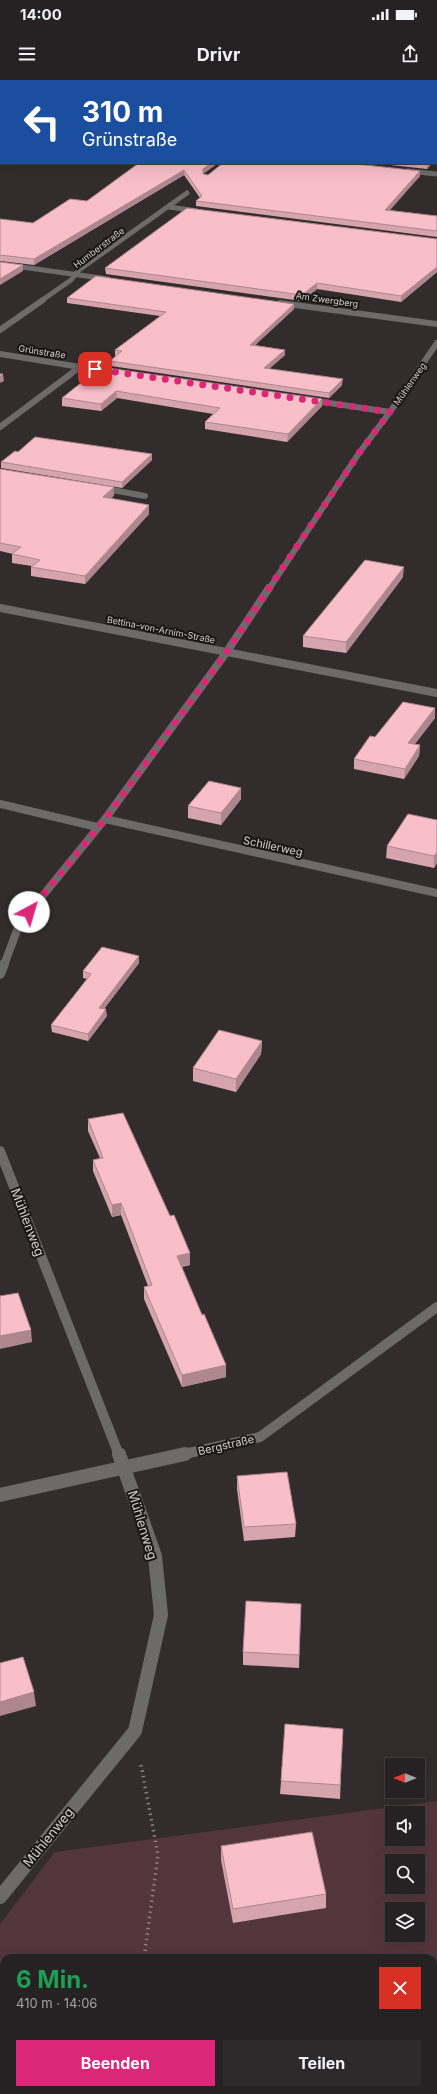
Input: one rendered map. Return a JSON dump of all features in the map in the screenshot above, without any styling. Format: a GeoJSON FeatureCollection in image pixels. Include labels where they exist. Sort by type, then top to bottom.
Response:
{"type":"FeatureCollection","features":[{"type":"Feature","properties":{"kind":"street"},"geometry":{"type":"LineString","coordinates":[[397,170],[437,174]]}},
{"type":"Feature","properties":{"kind":"street","name":"Humberstraße"},"geometry":{"type":"LineString","coordinates":[[0,330],[76,275],[79,270],[187,193]]}},
{"type":"Feature","properties":{"kind":"street"},"geometry":{"type":"LineString","coordinates":[[169,207],[201,211]]}},
{"type":"Feature","properties":{"kind":"street"},"geometry":{"type":"LineString","coordinates":[[0,264],[115,280]]}},
{"type":"Feature","properties":{"kind":"street","name":"Am Zwergberg"},"geometry":{"type":"LineString","coordinates":[[272,302],[437,324]]}},
{"type":"Feature","properties":{"kind":"street","name":"Mühlenweg"},"geometry":{"type":"LineString","coordinates":[[0,974],[19,925],[105,819],[226,653],[359,453],[390,412],[437,343]]}},
{"type":"Feature","properties":{"kind":"street","name":"Grünstraße"},"geometry":{"type":"LineString","coordinates":[[0,354],[118,373]]}},
{"type":"Feature","properties":{"kind":"street"},"geometry":{"type":"LineString","coordinates":[[0,426],[80,367]]}},
{"type":"Feature","properties":{"kind":"street"},"geometry":{"type":"LineString","coordinates":[[305,400],[390,412]]}},
{"type":"Feature","properties":{"kind":"street"},"geometry":{"type":"LineString","coordinates":[[96,487],[145,496]]}},
{"type":"Feature","properties":{"kind":"street","name":"Bettina-von-Arnim-Straße"},"geometry":{"type":"LineString","coordinates":[[0,608],[437,693]]}},
{"type":"Feature","properties":{"kind":"street"},"geometry":{"type":"LineString","coordinates":[[0,804],[97,828]]}},
{"type":"Feature","properties":{"kind":"street","name":"Schillerweg"},"geometry":{"type":"LineString","coordinates":[[105,819],[437,893]]}},
{"type":"Feature","properties":{"kind":"street","name":"Mühlenweg"},"geometry":{"type":"LineString","coordinates":[[0,1151],[125,1469],[155,1556],[161,1615],[135,1730],[0,1897]]}},
{"type":"Feature","properties":{"kind":"street","name":"Bergstraße"},"geometry":{"type":"LineString","coordinates":[[0,1495],[125,1469],[260,1437],[437,1307]]}},
{"type":"Feature","properties":{"kind":"path"},"geometry":{"type":"LineString","coordinates":[[135,1730],[158,1855],[145,1954]]}},
{"type":"Feature","properties":{"kind":"shaded area"},"geometry":{"type":"Polygon","coordinates":[[[437,1801],[437,1954],[0,1954],[0,1924],[55,1852],[385,1808],[385,1846],[425,1846],[425,1806],[400,1806],[437,1801]]]}},
{"type":"Feature","properties":{"kind":"building"},"geometry":{"type":"Polygon","coordinates":[[[138,164],[210,164],[203,169],[203,174],[208,175],[222,164],[356,164],[420,171],[385,210],[437,216],[437,231],[196,201],[202,196],[184,170],[34,259],[0,255],[0,219],[33,223],[70,199],[87,201],[138,164]]]}},
{"type":"Feature","properties":{"kind":"building"},"geometry":{"type":"Polygon","coordinates":[[[187,208],[437,239],[437,267],[401,296],[317,283],[302,295],[105,268],[187,208]]]}},
{"type":"Feature","properties":{"kind":"building"},"geometry":{"type":"Polygon","coordinates":[[[0,262],[23,265],[0,279],[0,262]]]}},
{"type":"Feature","properties":{"kind":"building"},"geometry":{"type":"Polygon","coordinates":[[[96,276],[294,304],[250,345],[285,350],[264,368],[343,379],[329,393],[110,361],[122,351],[115,350],[166,312],[67,298],[96,276]]]}},
{"type":"Feature","properties":{"kind":"building"},"geometry":{"type":"Polygon","coordinates":[[[101,367],[322,399],[288,434],[205,422],[220,408],[116,391],[101,404],[62,398],[101,367]]]}},
{"type":"Feature","properties":{"kind":"building"},"geometry":{"type":"Polygon","coordinates":[[[35,437],[152,454],[122,482],[1,462],[15,451],[18,452],[35,437]]]}},
{"type":"Feature","properties":{"kind":"building"},"geometry":{"type":"Polygon","coordinates":[[[0,469],[114,487],[103,497],[149,505],[85,576],[31,567],[40,560],[12,554],[21,547],[0,543],[0,469]]]}},
{"type":"Feature","properties":{"kind":"building"},"geometry":{"type":"Polygon","coordinates":[[[365,560],[404,567],[346,642],[303,636],[365,560]]]}},
{"type":"Feature","properties":{"kind":"building"},"geometry":{"type":"Polygon","coordinates":[[[403,702],[435,708],[408,743],[420,745],[405,769],[354,759],[370,736],[375,737],[403,702]]]}},
{"type":"Feature","properties":{"kind":"building"},"geometry":{"type":"Polygon","coordinates":[[[209,781],[241,788],[221,813],[188,806],[209,781]]]}},
{"type":"Feature","properties":{"kind":"building"},"geometry":{"type":"Polygon","coordinates":[[[408,814],[437,820],[437,852],[434,856],[387,846],[408,814]]]}},
{"type":"Feature","properties":{"kind":"building"},"geometry":{"type":"Polygon","coordinates":[[[102,947],[139,956],[99,1008],[106,1009],[88,1034],[51,1025],[91,974],[83,971],[102,947]]]}},
{"type":"Feature","properties":{"kind":"building"},"geometry":{"type":"Polygon","coordinates":[[[219,1030],[262,1041],[236,1079],[193,1068],[219,1030]]]}},
{"type":"Feature","properties":{"kind":"building"},"geometry":{"type":"Polygon","coordinates":[[[123,1113],[170,1216],[174,1215],[190,1253],[177,1256],[202,1315],[204,1314],[226,1365],[182,1375],[144,1287],[152,1285],[121,1203],[112,1205],[93,1160],[103,1158],[88,1119],[123,1113]]]}},
{"type":"Feature","properties":{"kind":"building"},"geometry":{"type":"Polygon","coordinates":[[[18,1293],[31,1330],[0,1336],[0,1296],[18,1293]]]}},
{"type":"Feature","properties":{"kind":"building"},"geometry":{"type":"Polygon","coordinates":[[[287,1472],[296,1524],[244,1527],[237,1476],[287,1472]]]}},
{"type":"Feature","properties":{"kind":"building"},"geometry":{"type":"Polygon","coordinates":[[[246,1601],[301,1604],[299,1655],[243,1652],[246,1601]]]}},
{"type":"Feature","properties":{"kind":"building"},"geometry":{"type":"Polygon","coordinates":[[[23,1657],[34,1692],[0,1702],[0,1663],[23,1657]]]}},
{"type":"Feature","properties":{"kind":"building"},"geometry":{"type":"Polygon","coordinates":[[[285,1724],[343,1729],[340,1785],[281,1781],[285,1724]]]}},
{"type":"Feature","properties":{"kind":"building"},"geometry":{"type":"Polygon","coordinates":[[[312,1832],[326,1894],[233,1909],[221,1846],[312,1832]]]}},
{"type":"Feature","properties":{"kind":"route"},"geometry":{"type":"LineString","coordinates":[[29,912],[105,819],[226,653],[359,453],[390,412],[95,369]]}}]}
